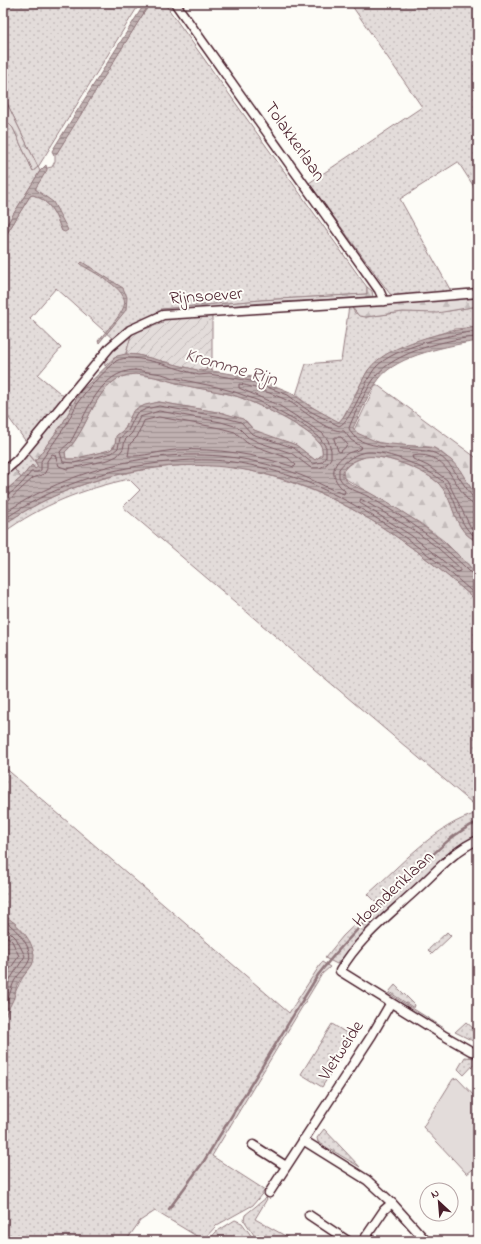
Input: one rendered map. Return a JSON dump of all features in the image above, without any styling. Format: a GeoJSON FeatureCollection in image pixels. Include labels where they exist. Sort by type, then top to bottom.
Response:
{"type":"FeatureCollection","features":[{"type":"Feature","properties":{"kind":"street","name":"Tolakkerlaan"},"geometry":{"type":"LineString","coordinates":[[175,3],[379,290],[384,302]]}},
{"type":"Feature","properties":{"kind":"street","name":"Rijnsoever"},"geometry":{"type":"LineString","coordinates":[[3,472],[17,460],[110,347],[130,330],[163,315],[384,302],[478,293]]}},
{"type":"Feature","properties":{"kind":"street","name":"Hoenderiklaan"},"geometry":{"type":"LineString","coordinates":[[390,1004],[340,971],[353,950],[377,926],[460,851],[478,840]]}},
{"type":"Feature","properties":{"kind":"street"},"geometry":{"type":"LineString","coordinates":[[390,1004],[471,1051],[478,1052]]}},
{"type":"Feature","properties":{"kind":"street","name":"Vletweide"},"geometry":{"type":"LineString","coordinates":[[269,1193],[390,1004]]}},
{"type":"Feature","properties":{"kind":"street"},"geometry":{"type":"LineString","coordinates":[[303,1140],[367,1180],[392,1203],[426,1241]]}},
{"type":"Feature","properties":{"kind":"street"},"geometry":{"type":"LineString","coordinates":[[253,1145],[286,1166]]}},
{"type":"Feature","properties":{"kind":"street"},"geometry":{"type":"LineString","coordinates":[[363,1241],[384,1210],[392,1203]]}},
{"type":"Feature","properties":{"kind":"street"},"geometry":{"type":"LineString","coordinates":[[309,1215],[348,1241]]}},
{"type":"Feature","properties":{"kind":"green space"},"geometry":{"type":"Polygon","coordinates":[[[3,3],[140,3],[38,167],[3,95],[3,3]]]}},
{"type":"Feature","properties":{"kind":"green space"},"geometry":{"type":"Polygon","coordinates":[[[150,3],[163,3],[167,7],[367,287],[367,294],[261,300],[162,309],[163,312],[133,324],[113,339],[56,288],[30,318],[61,348],[38,375],[65,397],[27,443],[3,410],[3,240],[30,196],[33,195],[44,201],[52,209],[62,231],[55,206],[36,191],[36,187],[47,168],[52,167],[55,161],[55,155],[150,3]]]}},
{"type":"Feature","properties":{"kind":"green space"},"geometry":{"type":"Polygon","coordinates":[[[350,3],[478,3],[478,193],[458,162],[400,199],[452,293],[398,297],[390,294],[309,183],[422,107],[350,3]]]}},
{"type":"Feature","properties":{"kind":"green space"},"geometry":{"type":"Polygon","coordinates":[[[3,95],[38,167],[33,171],[13,128],[3,118],[3,95]]]}},
{"type":"Feature","properties":{"kind":"green space"},"geometry":{"type":"Polygon","coordinates":[[[3,118],[13,128],[33,171],[38,167],[40,171],[3,231],[3,118]]]}},
{"type":"Feature","properties":{"kind":"green space"},"geometry":{"type":"Polygon","coordinates":[[[367,287],[372,291],[373,297],[263,303],[163,312],[161,309],[261,300],[367,294],[367,287]]]}},
{"type":"Feature","properties":{"kind":"green space"},"geometry":{"type":"Polygon","coordinates":[[[478,297],[478,306],[437,313],[403,312],[366,317],[359,316],[351,306],[478,297]]]}},
{"type":"Feature","properties":{"kind":"green space"},"geometry":{"type":"Polygon","coordinates":[[[349,306],[351,306],[355,313],[366,317],[403,312],[449,311],[478,306],[478,327],[455,329],[426,338],[412,344],[368,370],[341,421],[337,422],[296,395],[306,364],[341,361],[349,306]]]}},
{"type":"Feature","properties":{"kind":"green space"},"geometry":{"type":"Polygon","coordinates":[[[212,314],[212,371],[211,367],[205,363],[207,370],[200,371],[138,355],[126,354],[132,332],[137,329],[142,330],[163,323],[152,322],[170,317],[172,319],[212,314]]]}},
{"type":"Feature","properties":{"kind":"green space"},"geometry":{"type":"Polygon","coordinates":[[[132,332],[126,354],[114,358],[105,366],[104,358],[132,332]]]}},
{"type":"Feature","properties":{"kind":"green space"},"geometry":{"type":"Polygon","coordinates":[[[135,374],[233,395],[253,403],[279,415],[314,437],[320,444],[322,455],[315,460],[296,445],[262,434],[254,430],[246,421],[223,413],[159,402],[137,408],[130,417],[125,429],[117,435],[115,445],[110,450],[74,459],[66,459],[65,452],[74,443],[101,394],[110,384],[121,377],[135,374]]]}},
{"type":"Feature","properties":{"kind":"green space"},"geometry":{"type":"Polygon","coordinates":[[[376,384],[478,459],[478,500],[465,479],[440,451],[427,447],[383,443],[367,439],[354,430],[376,384]]]}},
{"type":"Feature","properties":{"kind":"green space"},"geometry":{"type":"Polygon","coordinates":[[[76,392],[80,392],[63,423],[35,461],[28,453],[76,392]]]}},
{"type":"Feature","properties":{"kind":"green space"},"geometry":{"type":"Polygon","coordinates":[[[28,453],[39,467],[35,469],[32,465],[21,478],[13,467],[28,453]]]}},
{"type":"Feature","properties":{"kind":"green space"},"geometry":{"type":"Polygon","coordinates":[[[367,456],[385,458],[406,465],[426,474],[440,485],[445,492],[455,516],[463,530],[469,537],[478,542],[478,575],[444,541],[420,523],[344,478],[343,471],[348,465],[367,456]]]}},
{"type":"Feature","properties":{"kind":"green space"},"geometry":{"type":"Polygon","coordinates":[[[211,464],[251,471],[288,481],[323,495],[356,511],[387,530],[418,552],[478,602],[478,808],[123,507],[140,490],[129,479],[95,488],[63,499],[32,514],[3,533],[3,525],[27,510],[52,497],[77,487],[102,479],[155,468],[211,464]]]}},
{"type":"Feature","properties":{"kind":"green space"},"geometry":{"type":"Polygon","coordinates":[[[13,467],[21,478],[3,492],[3,475],[13,467]]]}},
{"type":"Feature","properties":{"kind":"green space"},"geometry":{"type":"Polygon","coordinates":[[[3,766],[289,1013],[322,962],[330,967],[322,974],[212,1156],[265,1190],[253,1205],[217,1225],[203,1240],[155,1211],[140,1221],[126,1241],[3,1241],[3,1019],[19,984],[32,965],[16,924],[3,915],[3,766]]]}},
{"type":"Feature","properties":{"kind":"green space"},"geometry":{"type":"Polygon","coordinates":[[[478,813],[478,835],[463,842],[365,933],[337,964],[325,958],[343,936],[377,903],[368,894],[433,836],[463,818],[478,813]]]}},
{"type":"Feature","properties":{"kind":"green space"},"geometry":{"type":"Polygon","coordinates":[[[447,932],[451,936],[432,954],[428,950],[447,932]]]}},
{"type":"Feature","properties":{"kind":"green space"},"geometry":{"type":"Polygon","coordinates":[[[395,985],[415,1005],[414,1008],[389,992],[395,985]]]}},
{"type":"Feature","properties":{"kind":"green space"},"geometry":{"type":"Polygon","coordinates":[[[388,993],[444,1028],[442,1030],[386,996],[388,993]]]}},
{"type":"Feature","properties":{"kind":"green space"},"geometry":{"type":"Polygon","coordinates":[[[466,1022],[473,1028],[471,1030],[478,1037],[478,1041],[473,1041],[455,1032],[466,1022]]]}},
{"type":"Feature","properties":{"kind":"green space"},"geometry":{"type":"Polygon","coordinates":[[[332,1024],[353,1037],[322,1087],[301,1074],[332,1024]]]}},
{"type":"Feature","properties":{"kind":"green space"},"geometry":{"type":"Polygon","coordinates":[[[465,1057],[478,1058],[478,1060],[464,1075],[458,1069],[465,1057]]]}},
{"type":"Feature","properties":{"kind":"green space"},"geometry":{"type":"Polygon","coordinates":[[[457,1078],[478,1100],[478,1165],[467,1174],[423,1127],[453,1079],[457,1078]]]}},
{"type":"Feature","properties":{"kind":"green space"},"geometry":{"type":"Polygon","coordinates":[[[324,1129],[360,1167],[318,1142],[317,1138],[324,1129]]]}},
{"type":"Feature","properties":{"kind":"green space"},"geometry":{"type":"Polygon","coordinates":[[[266,1198],[267,1199],[255,1219],[289,1238],[287,1241],[258,1241],[244,1220],[245,1215],[266,1198]]]}},
{"type":"Feature","properties":{"kind":"green space"},"geometry":{"type":"Polygon","coordinates":[[[235,1220],[242,1223],[255,1241],[209,1240],[216,1232],[235,1220]]]}},
{"type":"Feature","properties":{"kind":"water"},"geometry":{"type":"Polygon","coordinates":[[[145,3],[150,3],[57,153],[54,155],[52,151],[145,3]]]}},
{"type":"Feature","properties":{"kind":"water"},"geometry":{"type":"Polygon","coordinates":[[[46,165],[47,170],[35,189],[53,202],[68,230],[65,232],[62,231],[52,209],[44,201],[33,195],[30,196],[3,240],[3,231],[40,171],[46,165]]]}},
{"type":"Feature","properties":{"kind":"water"},"geometry":{"type":"Polygon","coordinates":[[[82,262],[123,288],[127,297],[126,310],[99,343],[98,341],[122,310],[124,300],[116,287],[80,264],[82,262]]]}},
{"type":"Feature","properties":{"kind":"water"},"geometry":{"type":"Polygon","coordinates":[[[478,327],[478,341],[425,352],[411,357],[387,371],[371,390],[353,428],[357,433],[380,443],[434,448],[451,460],[460,470],[478,500],[478,542],[469,537],[459,524],[440,485],[415,468],[380,457],[370,457],[352,462],[345,469],[342,475],[351,484],[400,510],[454,551],[478,575],[478,602],[401,540],[361,514],[319,493],[275,477],[229,468],[181,466],[130,472],[96,480],[48,499],[3,525],[3,493],[21,478],[32,465],[35,469],[38,467],[35,461],[63,423],[80,392],[117,356],[126,354],[138,355],[205,372],[207,368],[205,363],[207,361],[212,371],[253,377],[290,392],[308,405],[339,422],[352,403],[369,369],[378,360],[390,352],[419,340],[451,331],[478,327]],[[135,374],[121,377],[110,384],[101,394],[74,443],[65,452],[66,459],[74,459],[110,450],[115,446],[116,436],[125,429],[133,411],[145,405],[159,402],[223,413],[243,419],[254,430],[296,445],[315,460],[322,455],[320,444],[314,437],[280,415],[253,403],[233,395],[135,374]]]}},
{"type":"Feature","properties":{"kind":"water"},"geometry":{"type":"Polygon","coordinates":[[[3,915],[9,918],[21,929],[30,943],[34,958],[29,970],[20,979],[13,1000],[3,1019],[3,915]]]}},
{"type":"Feature","properties":{"kind":"waterway"},"geometry":{"type":"LineString","coordinates":[[169,1209],[204,1161],[318,975],[339,949],[433,854],[450,839],[478,822]]}},
{"type":"Feature","properties":{"kind":"water label","name":"Kromme Rijn"},"geometry":{"type":"Point","coordinates":[231,368]}}]}
